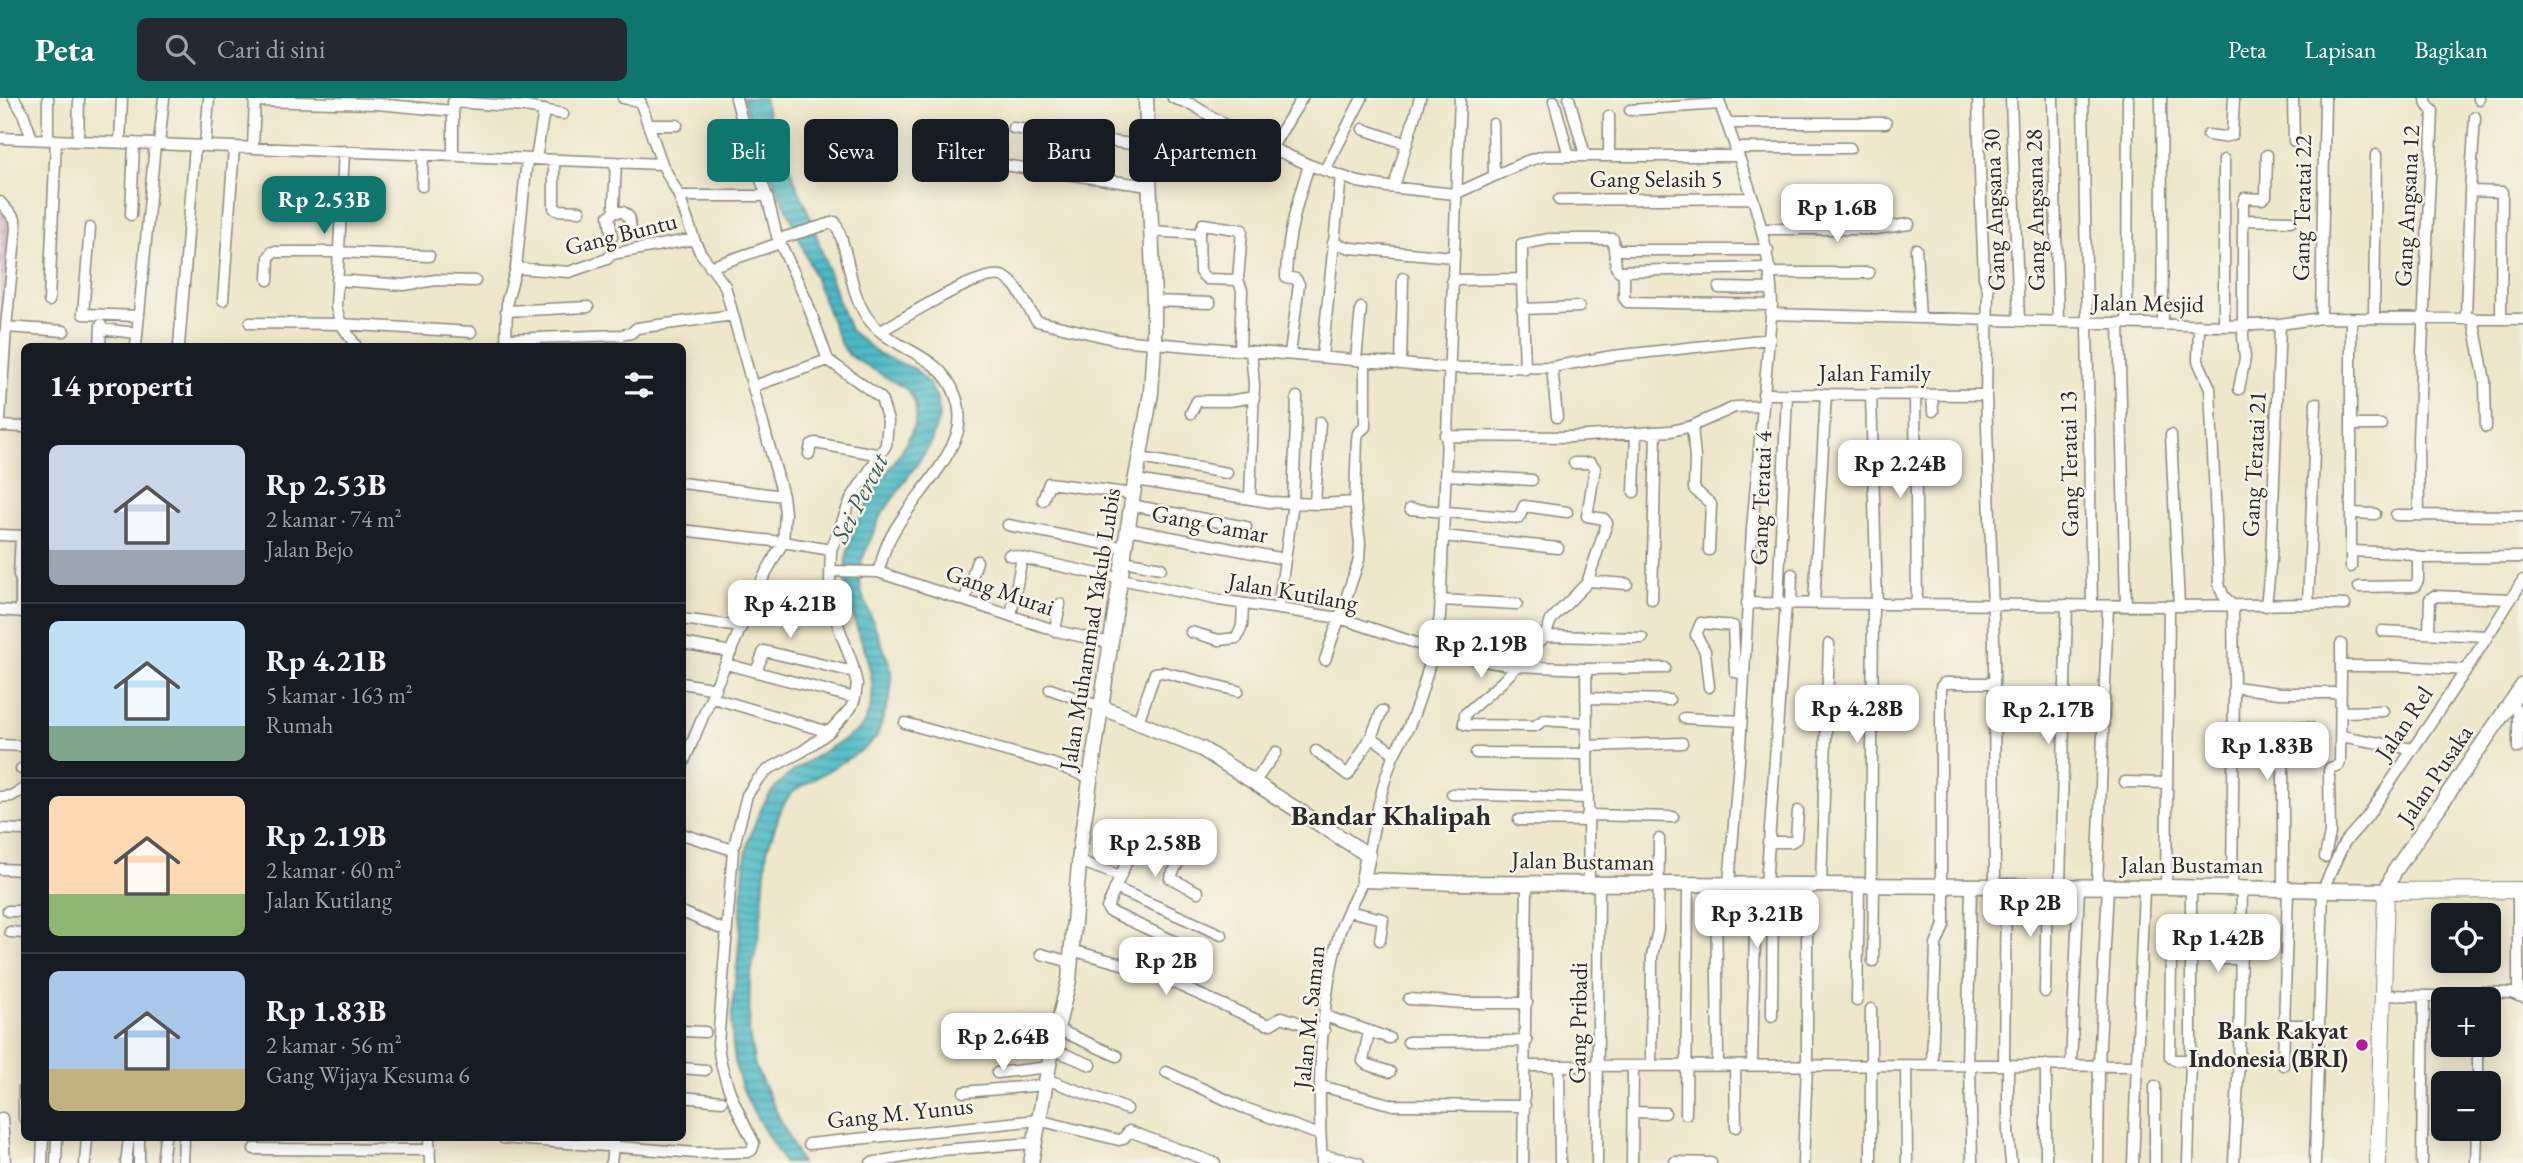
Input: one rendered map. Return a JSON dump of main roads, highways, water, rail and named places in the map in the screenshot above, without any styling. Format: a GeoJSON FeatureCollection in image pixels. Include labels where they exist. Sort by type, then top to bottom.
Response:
{"type":"FeatureCollection","features":[{"type":"Feature","properties":{"kind":"highway"},"geometry":{"type":"LineString","coordinates":[[2378,1163],[2386,891],[2520,890]]}},
{"type":"Feature","properties":{"kind":"main road","name":"Jalan Muhammad Yakub Lubis"},"geometry":{"type":"LineString","coordinates":[[1031,1163],[1052,1049],[1069,980],[1079,861],[1133,493],[1151,393],[1154,301],[1143,98]]}},
{"type":"Feature","properties":{"kind":"main road","name":"Jalan Pusaka"},"geometry":{"type":"LineString","coordinates":[[2386,891],[2394,872],[2523,685]]}},
{"type":"Feature","properties":{"kind":"main road","name":"Jalan Bustaman"},"geometry":{"type":"LineString","coordinates":[[1101,707],[1202,749],[1368,855],[1363,880],[1658,885],[1814,885],[1842,880],[1868,886],[2386,891]]}},
{"type":"Feature","properties":{"kind":"water","name":"Sei Percut"},"geometry":{"type":"Polygon","coordinates":[[[743,98],[764,98],[769,119],[749,119],[743,98]]]}},
{"type":"Feature","properties":{"kind":"water","name":"Sei Percut"},"geometry":{"type":"Polygon","coordinates":[[[790,169],[809,214],[850,330],[880,355],[915,369],[930,385],[937,399],[939,417],[930,445],[880,517],[861,562],[859,577],[862,594],[890,665],[892,678],[890,697],[877,736],[864,749],[791,793],[782,807],[767,850],[760,928],[750,979],[749,1032],[755,1067],[801,1163],[784,1163],[748,1100],[735,1061],[732,1012],[746,854],[756,821],[773,790],[802,766],[860,729],[870,708],[872,687],[869,665],[848,598],[845,574],[848,550],[866,507],[909,437],[916,412],[914,400],[906,389],[850,356],[841,345],[793,222],[774,182],[790,182],[790,169]]]}},
{"type":"Feature","properties":{"kind":"place","name":"Bank Rakyat Indonesia (BRI)"},"geometry":{"type":"Point","coordinates":[2362,1045]}},
{"type":"Feature","properties":{"kind":"district","name":"Bandar Khalipah"},"geometry":{"type":"Point","coordinates":[1391,815]}}]}
